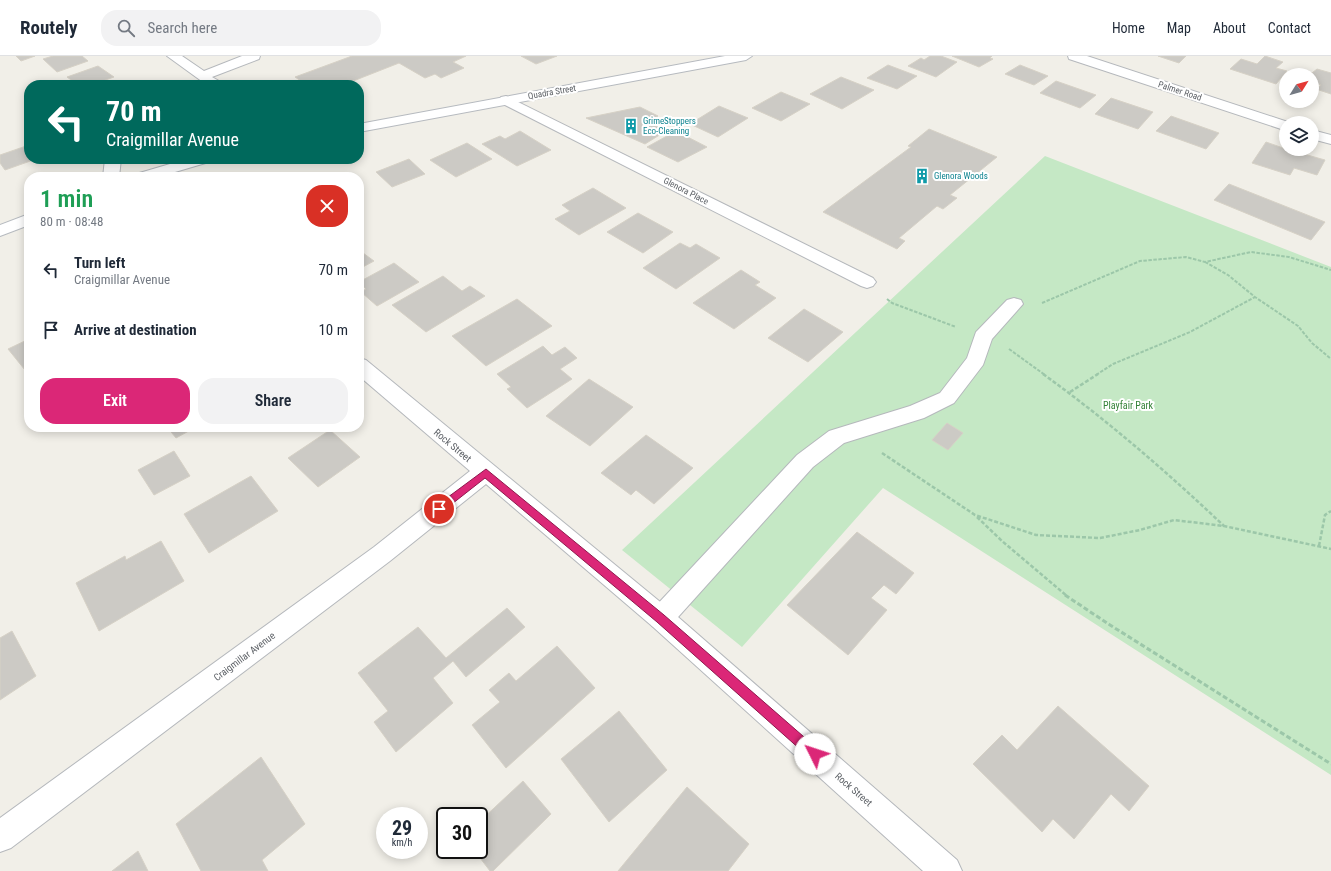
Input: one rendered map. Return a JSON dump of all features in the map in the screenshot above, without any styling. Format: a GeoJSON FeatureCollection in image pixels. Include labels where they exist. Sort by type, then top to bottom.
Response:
{"type":"FeatureCollection","features":[{"type":"Feature","properties":{"kind":"street"},"geometry":{"type":"LineString","coordinates":[[173,56],[208,80]]}},
{"type":"Feature","properties":{"kind":"street"},"geometry":{"type":"LineString","coordinates":[[203,76],[254,56]]}},
{"type":"Feature","properties":{"kind":"street","name":"Quadra Street"},"geometry":{"type":"LineString","coordinates":[[364,127],[746,56]]}},
{"type":"Feature","properties":{"kind":"street","name":"Palmer Road"},"geometry":{"type":"LineString","coordinates":[[1074,56],[1279,124]]}},
{"type":"Feature","properties":{"kind":"street","name":"Glenora Place"},"geometry":{"type":"LineString","coordinates":[[506,100],[867,282]]}},
{"type":"Feature","properties":{"kind":"street"},"geometry":{"type":"LineString","coordinates":[[1319,136],[1331,140]]}},
{"type":"Feature","properties":{"kind":"street"},"geometry":{"type":"LineString","coordinates":[[159,172],[186,164]]}},
{"type":"Feature","properties":{"kind":"street"},"geometry":{"type":"LineString","coordinates":[[0,231],[24,221]]}},
{"type":"Feature","properties":{"kind":"street"},"geometry":{"type":"LineString","coordinates":[[661,618],[805,461],[837,438],[917,412],[947,398],[976,360],[983,337],[1014,304]]}},
{"type":"Feature","properties":{"kind":"street","name":"Rock Street"},"geometry":{"type":"LineString","coordinates":[[364,369],[661,618],[946,871]]}},
{"type":"Feature","properties":{"kind":"street","name":"Craigmillar Avenue"},"geometry":{"type":"LineString","coordinates":[[0,836],[382,554],[486,472]]}},
{"type":"Feature","properties":{"kind":"path"},"geometry":{"type":"LineString","coordinates":[[1205,262],[1251,252],[1289,257],[1331,270]]}},
{"type":"Feature","properties":{"kind":"path"},"geometry":{"type":"LineString","coordinates":[[1014,304],[1039,305],[1140,261],[1186,257],[1205,262],[1228,275],[1255,297],[1298,326],[1312,343],[1331,358]]}},
{"type":"Feature","properties":{"kind":"path"},"geometry":{"type":"LineString","coordinates":[[1070,392],[1113,364],[1190,332],[1255,297]]}},
{"type":"Feature","properties":{"kind":"path"},"geometry":{"type":"LineString","coordinates":[[892,303],[983,337],[1010,350],[1093,410],[1185,489],[1224,526]]}},
{"type":"Feature","properties":{"kind":"path"},"geometry":{"type":"LineString","coordinates":[[855,431],[886,456],[952,502],[975,515],[1036,535],[1100,538],[1140,530],[1174,520],[1224,526],[1331,549]]}},
{"type":"Feature","properties":{"kind":"path"},"geometry":{"type":"LineString","coordinates":[[1319,546],[1325,515],[1331,511]]}},
{"type":"Feature","properties":{"kind":"path"},"geometry":{"type":"LineString","coordinates":[[975,515],[1002,542],[1066,595],[1110,625],[1331,764]]}},
{"type":"Feature","properties":{"kind":"green space","name":"Playfair Park"},"geometry":{"type":"Polygon","coordinates":[[[1045,156],[1331,267],[1331,775],[883,488],[742,647],[622,550],[1045,156]]]}},
{"type":"Feature","properties":{"kind":"building"},"geometry":{"type":"Polygon","coordinates":[[[16,56],[35,56],[21,61],[16,56]]]}},
{"type":"Feature","properties":{"kind":"building"},"geometry":{"type":"Polygon","coordinates":[[[53,56],[82,56],[88,61],[57,72],[43,59],[53,56]]]}},
{"type":"Feature","properties":{"kind":"building"},"geometry":{"type":"Polygon","coordinates":[[[352,56],[466,56],[453,62],[464,68],[441,78],[435,74],[425,78],[399,63],[356,80],[300,80],[295,77],[352,56]]]}},
{"type":"Feature","properties":{"kind":"building"},"geometry":{"type":"Polygon","coordinates":[[[521,56],[557,56],[536,64],[521,56]]]}},
{"type":"Feature","properties":{"kind":"building"},"geometry":{"type":"Polygon","coordinates":[[[930,56],[941,56],[957,62],[936,77],[908,66],[921,58],[924,60],[930,56]]]}},
{"type":"Feature","properties":{"kind":"building"},"geometry":{"type":"Polygon","coordinates":[[[952,56],[992,56],[990,58],[993,59],[979,67],[952,56]]]}},
{"type":"Feature","properties":{"kind":"building"},"geometry":{"type":"Polygon","coordinates":[[[1158,56],[1186,56],[1179,63],[1158,56]]]}},
{"type":"Feature","properties":{"kind":"building"},"geometry":{"type":"Polygon","coordinates":[[[1265,56],[1283,62],[1276,68],[1279,69],[1279,80],[1276,84],[1230,69],[1241,59],[1257,64],[1265,56]]]}},
{"type":"Feature","properties":{"kind":"building"},"geometry":{"type":"Polygon","coordinates":[[[888,65],[917,76],[897,89],[867,78],[888,65]]]}},
{"type":"Feature","properties":{"kind":"building"},"geometry":{"type":"Polygon","coordinates":[[[1020,65],[1048,76],[1034,85],[1005,74],[1020,65]]]}},
{"type":"Feature","properties":{"kind":"building"},"geometry":{"type":"Polygon","coordinates":[[[98,66],[114,77],[105,80],[71,80],[67,77],[98,66]]]}},
{"type":"Feature","properties":{"kind":"building"},"geometry":{"type":"Polygon","coordinates":[[[1319,70],[1331,73],[1331,94],[1319,90],[1319,87],[1321,85],[1319,84],[1319,70]]]}},
{"type":"Feature","properties":{"kind":"building"},"geometry":{"type":"Polygon","coordinates":[[[841,77],[874,90],[842,109],[810,94],[841,77]]]}},
{"type":"Feature","properties":{"kind":"building"},"geometry":{"type":"Polygon","coordinates":[[[1056,81],[1096,95],[1080,108],[1040,93],[1056,81]]]}},
{"type":"Feature","properties":{"kind":"building"},"geometry":{"type":"Polygon","coordinates":[[[781,92],[810,104],[781,121],[752,108],[781,92]]]}},
{"type":"Feature","properties":{"kind":"building"},"geometry":{"type":"Polygon","coordinates":[[[1111,98],[1153,112],[1138,129],[1095,114],[1111,98]]]}},
{"type":"Feature","properties":{"kind":"building"},"geometry":{"type":"Polygon","coordinates":[[[719,106],[748,118],[718,137],[690,124],[719,106]]]}},
{"type":"Feature","properties":{"kind":"building","name":"GrimeStoppers Eco-Cleaning"},"geometry":{"type":"Polygon","coordinates":[[[640,107],[658,116],[648,122],[666,131],[645,144],[586,118],[640,107]]]}},
{"type":"Feature","properties":{"kind":"building"},"geometry":{"type":"Polygon","coordinates":[[[1171,116],[1219,133],[1206,149],[1156,131],[1171,116]]]}},
{"type":"Feature","properties":{"kind":"building","name":"Glenora Woods"},"geometry":{"type":"Polygon","coordinates":[[[929,129],[997,157],[950,195],[957,198],[943,209],[937,206],[899,238],[905,241],[897,249],[823,212],[911,147],[908,146],[929,129]]]}},
{"type":"Feature","properties":{"kind":"building"},"geometry":{"type":"Polygon","coordinates":[[[520,131],[551,150],[517,166],[482,144],[500,136],[505,139],[520,131]]]}},
{"type":"Feature","properties":{"kind":"building"},"geometry":{"type":"Polygon","coordinates":[[[676,131],[707,147],[678,162],[647,147],[676,131]]]}},
{"type":"Feature","properties":{"kind":"building"},"geometry":{"type":"Polygon","coordinates":[[[1266,142],[1279,147],[1279,156],[1311,156],[1325,160],[1317,175],[1294,168],[1290,175],[1252,163],[1266,142]]]}},
{"type":"Feature","properties":{"kind":"building"},"geometry":{"type":"Polygon","coordinates":[[[467,143],[492,159],[456,177],[430,160],[467,143]]]}},
{"type":"Feature","properties":{"kind":"building"},"geometry":{"type":"Polygon","coordinates":[[[24,147],[24,163],[5,170],[0,163],[0,155],[24,147]]]}},
{"type":"Feature","properties":{"kind":"building"},"geometry":{"type":"Polygon","coordinates":[[[409,159],[425,174],[392,187],[376,172],[409,159]]]}},
{"type":"Feature","properties":{"kind":"building"},"geometry":{"type":"Polygon","coordinates":[[[1229,184],[1325,222],[1311,240],[1214,200],[1229,184]]]}},
{"type":"Feature","properties":{"kind":"building"},"geometry":{"type":"Polygon","coordinates":[[[593,188],[626,208],[579,235],[555,219],[570,211],[562,205],[593,188]]]}},
{"type":"Feature","properties":{"kind":"building"},"geometry":{"type":"Polygon","coordinates":[[[638,213],[673,232],[643,253],[607,232],[638,213]]]}},
{"type":"Feature","properties":{"kind":"building"},"geometry":{"type":"Polygon","coordinates":[[[680,243],[690,248],[696,244],[720,258],[676,289],[643,268],[680,243]]]}},
{"type":"Feature","properties":{"kind":"building"},"geometry":{"type":"Polygon","coordinates":[[[364,254],[374,261],[364,266],[364,254]]]}},
{"type":"Feature","properties":{"kind":"building"},"geometry":{"type":"Polygon","coordinates":[[[394,263],[419,282],[377,306],[364,295],[364,290],[366,289],[364,287],[364,279],[394,263]]]}},
{"type":"Feature","properties":{"kind":"building"},"geometry":{"type":"Polygon","coordinates":[[[741,270],[760,282],[755,285],[776,298],[734,329],[693,303],[741,270]]]}},
{"type":"Feature","properties":{"kind":"building"},"geometry":{"type":"Polygon","coordinates":[[[443,276],[462,291],[470,286],[485,296],[426,332],[392,305],[443,276]]]}},
{"type":"Feature","properties":{"kind":"building"},"geometry":{"type":"Polygon","coordinates":[[[517,299],[552,326],[486,366],[452,336],[517,299]]]}},
{"type":"Feature","properties":{"kind":"building"},"geometry":{"type":"Polygon","coordinates":[[[804,309],[843,332],[808,362],[768,338],[804,309]]]}},
{"type":"Feature","properties":{"kind":"building"},"geometry":{"type":"Polygon","coordinates":[[[24,341],[24,369],[8,349],[24,341]]]}},
{"type":"Feature","properties":{"kind":"building"},"geometry":{"type":"Polygon","coordinates":[[[543,346],[552,355],[565,347],[577,358],[560,369],[572,379],[527,408],[507,389],[511,387],[497,374],[543,346]]]}},
{"type":"Feature","properties":{"kind":"building"},"geometry":{"type":"Polygon","coordinates":[[[589,379],[633,407],[590,446],[546,416],[589,379]]]}},
{"type":"Feature","properties":{"kind":"building"},"geometry":{"type":"Polygon","coordinates":[[[947,423],[963,433],[948,450],[932,440],[947,423]]]}},
{"type":"Feature","properties":{"kind":"building"},"geometry":{"type":"Polygon","coordinates":[[[171,432],[187,432],[176,438],[171,432]]]}},
{"type":"Feature","properties":{"kind":"building"},"geometry":{"type":"Polygon","coordinates":[[[327,432],[332,432],[360,457],[318,487],[288,458],[327,432]]]}},
{"type":"Feature","properties":{"kind":"building"},"geometry":{"type":"Polygon","coordinates":[[[646,435],[693,468],[654,504],[636,490],[631,495],[601,473],[646,435]]]}},
{"type":"Feature","properties":{"kind":"building"},"geometry":{"type":"Polygon","coordinates":[[[174,451],[190,476],[154,495],[138,470],[174,451]]]}},
{"type":"Feature","properties":{"kind":"building"},"geometry":{"type":"Polygon","coordinates":[[[251,476],[278,511],[209,553],[184,514],[251,476]]]}},
{"type":"Feature","properties":{"kind":"building"},"geometry":{"type":"Polygon","coordinates":[[[857,532],[914,573],[896,594],[884,585],[871,598],[887,610],[848,655],[787,605],[857,532]]]}},
{"type":"Feature","properties":{"kind":"building"},"geometry":{"type":"Polygon","coordinates":[[[161,541],[184,581],[99,631],[76,583],[125,556],[126,560],[161,541]]]}},
{"type":"Feature","properties":{"kind":"building"},"geometry":{"type":"Polygon","coordinates":[[[507,608],[525,627],[466,677],[453,661],[433,678],[453,703],[396,752],[374,722],[388,711],[358,673],[418,627],[446,658],[507,608]]]}},
{"type":"Feature","properties":{"kind":"building"},"geometry":{"type":"Polygon","coordinates":[[[12,631],[36,676],[0,700],[0,638],[12,631]]]}},
{"type":"Feature","properties":{"kind":"building"},"geometry":{"type":"Polygon","coordinates":[[[557,646],[595,688],[506,768],[472,725],[500,702],[489,690],[509,673],[516,681],[557,646]]]}},
{"type":"Feature","properties":{"kind":"building"},"geometry":{"type":"Polygon","coordinates":[[[1058,706],[1149,786],[1129,811],[1111,794],[1074,839],[1053,819],[1042,832],[973,764],[1002,735],[1017,750],[1058,706]]]}},
{"type":"Feature","properties":{"kind":"building"},"geometry":{"type":"Polygon","coordinates":[[[619,711],[667,770],[609,822],[561,759],[619,711]]]}},
{"type":"Feature","properties":{"kind":"building"},"geometry":{"type":"Polygon","coordinates":[[[261,757],[305,824],[262,860],[268,871],[201,871],[176,824],[261,757]]]}},
{"type":"Feature","properties":{"kind":"building"},"geometry":{"type":"Polygon","coordinates":[[[523,781],[551,814],[493,871],[490,871],[481,859],[488,859],[488,814],[523,781]]]}},
{"type":"Feature","properties":{"kind":"building"},"geometry":{"type":"Polygon","coordinates":[[[687,787],[749,844],[728,871],[618,871],[687,787]]]}},
{"type":"Feature","properties":{"kind":"building"},"geometry":{"type":"Polygon","coordinates":[[[138,851],[148,871],[112,871],[138,851]]]}},
{"type":"Feature","properties":{"kind":"place","name":"GrimeStoppers Eco-Cleaning"},"geometry":{"type":"Point","coordinates":[631,126]}},
{"type":"Feature","properties":{"kind":"place","name":"Glenora Woods"},"geometry":{"type":"Point","coordinates":[922,176]}},
{"type":"Feature","properties":{"kind":"route"},"geometry":{"type":"LineString","coordinates":[[439,509],[486,472],[550,527],[661,618],[815,754]]}}]}
